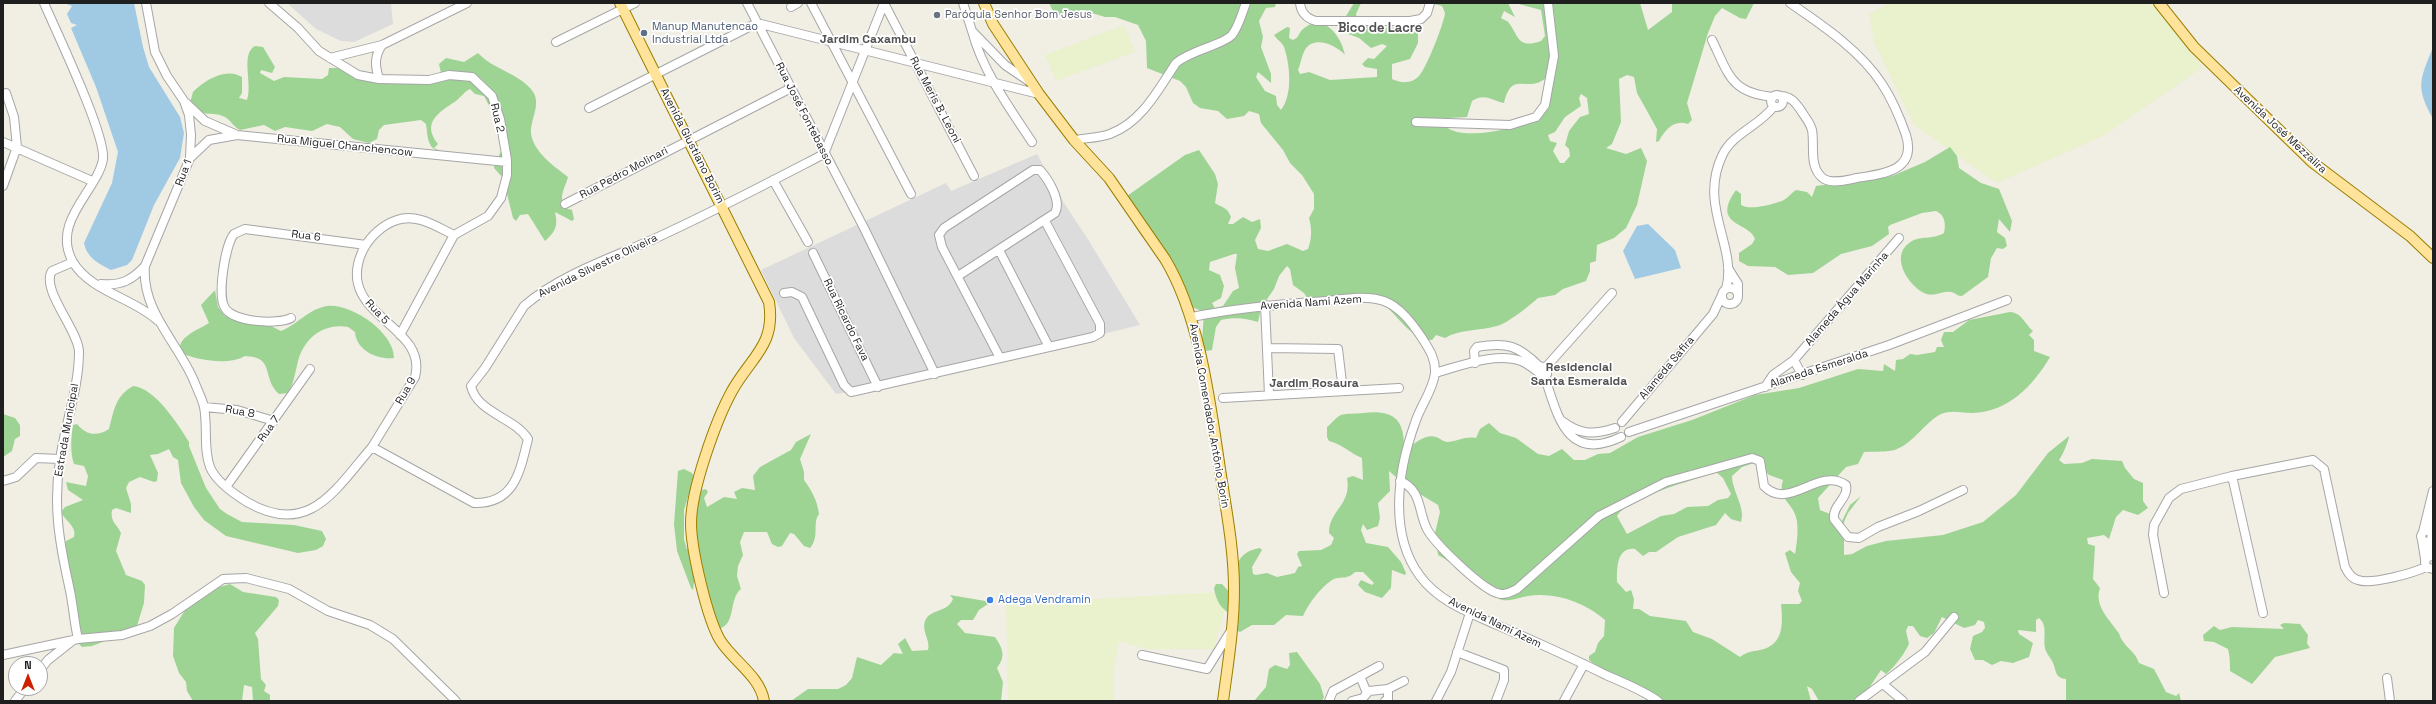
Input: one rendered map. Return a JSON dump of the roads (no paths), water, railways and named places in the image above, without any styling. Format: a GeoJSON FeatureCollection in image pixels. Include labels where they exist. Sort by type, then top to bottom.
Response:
{"type":"FeatureCollection","features":[{"type":"Feature","properties":{"kind":"main road","name":"Avenida Comendador Antônio Borin"},"geometry":{"type":"LineString","coordinates":[[984,3],[993,24],[1039,94],[1074,140],[1110,178],[1165,259],[1173,272],[1192,317],[1213,424],[1232,543],[1234,589],[1232,629],[1223,701]]}},
{"type":"Feature","properties":{"kind":"main road","name":"Avenida José Mezzalira"},"geometry":{"type":"LineString","coordinates":[[2159,3],[2194,47],[2312,162],[2410,236],[2433,258]]}},
{"type":"Feature","properties":{"kind":"main road","name":"Avenida Giustiano Borim"},"geometry":{"type":"LineString","coordinates":[[621,6],[763,289],[771,316],[768,336],[737,382],[723,409],[695,494],[691,523],[692,540],[708,612],[720,640],[756,682],[764,701]]}},
{"type":"Feature","properties":{"kind":"street"},"geometry":{"type":"LineString","coordinates":[[44,3],[101,140],[103,158],[92,181],[76,207],[68,230],[69,249],[72,262],[96,283],[144,309],[161,324]]}},
{"type":"Feature","properties":{"kind":"street","name":"Rua 1"},"geometry":{"type":"LineString","coordinates":[[96,283],[121,284],[134,277],[145,266],[190,158],[191,124],[184,101],[167,76],[155,52],[146,3]]}},
{"type":"Feature","properties":{"kind":"street","name":"Rua 2"},"geometry":{"type":"LineString","coordinates":[[269,3],[298,28],[319,50],[358,75],[379,79],[429,80],[449,75],[472,77],[492,96],[500,119],[507,162],[502,198],[488,216],[454,235]]}},
{"type":"Feature","properties":{"kind":"street"},"geometry":{"type":"LineString","coordinates":[[330,58],[382,45],[467,3]]}},
{"type":"Feature","properties":{"kind":"street"},"geometry":{"type":"LineString","coordinates":[[556,42],[621,6],[635,3]]}},
{"type":"Feature","properties":{"kind":"street","name":"Rua José Fontebasso"},"geometry":{"type":"LineString","coordinates":[[748,3],[861,224],[935,374]]}},
{"type":"Feature","properties":{"kind":"street"},"geometry":{"type":"LineString","coordinates":[[811,3],[852,84],[911,194]]}},
{"type":"Feature","properties":{"kind":"street"},"geometry":{"type":"LineString","coordinates":[[824,154],[864,50],[884,3]]}},
{"type":"Feature","properties":{"kind":"street","name":"Rua Meris B. Leoni"},"geometry":{"type":"LineString","coordinates":[[884,3],[974,176]]}},
{"type":"Feature","properties":{"kind":"street"},"geometry":{"type":"LineString","coordinates":[[963,3],[978,52],[995,84],[1032,142]]}},
{"type":"Feature","properties":{"kind":"street"},"geometry":{"type":"LineString","coordinates":[[1074,140],[1108,134],[1122,129],[1136,118],[1176,63],[1184,56],[1231,36],[1236,28],[1246,3]]}},
{"type":"Feature","properties":{"kind":"street"},"geometry":{"type":"LineString","coordinates":[[1300,3],[1302,13],[1308,19],[1316,21],[1361,22],[1421,19],[1427,13],[1430,3]]}},
{"type":"Feature","properties":{"kind":"street"},"geometry":{"type":"LineString","coordinates":[[1416,122],[1510,125],[1536,117],[1545,105],[1554,56],[1548,3]]}},
{"type":"Feature","properties":{"kind":"street"},"geometry":{"type":"LineString","coordinates":[[1712,40],[1726,70],[1739,88],[1750,93],[1791,98],[1800,109],[1810,124],[1813,162],[1817,172],[1824,179],[1840,181],[1884,174],[1902,165],[1908,154],[1909,142],[1882,84],[1865,63],[1845,44],[1790,3]]}},
{"type":"Feature","properties":{"kind":"street"},"geometry":{"type":"LineString","coordinates":[[589,108],[757,23],[1039,94]]}},
{"type":"Feature","properties":{"kind":"street"},"geometry":{"type":"LineString","coordinates":[[972,30],[1005,65],[1031,82]]}},
{"type":"Feature","properties":{"kind":"street"},"geometry":{"type":"LineString","coordinates":[[379,79],[375,66],[377,54],[382,45]]}},
{"type":"Feature","properties":{"kind":"street"},"geometry":{"type":"LineString","coordinates":[[349,69],[347,60],[351,53]]}},
{"type":"Feature","properties":{"kind":"street","name":"Rua Pedro Molinari"},"geometry":{"type":"LineString","coordinates":[[565,204],[689,139],[791,88]]}},
{"type":"Feature","properties":{"kind":"street"},"geometry":{"type":"LineString","coordinates":[[3,186],[17,147],[14,117],[6,93]]}},
{"type":"Feature","properties":{"kind":"street"},"geometry":{"type":"LineString","coordinates":[[1777,96],[1772,102],[1778,105],[1800,109]]}},
{"type":"Feature","properties":{"kind":"street"},"geometry":{"type":"LineString","coordinates":[[184,101],[205,121],[237,135]]}},
{"type":"Feature","properties":{"kind":"street","name":"Alameda Safira"},"geometry":{"type":"LineString","coordinates":[[1713,314],[1736,302],[1738,295],[1738,284],[1728,267],[1714,202],[1717,171],[1728,145],[1778,105]]}},
{"type":"Feature","properties":{"kind":"street","name":"Rua Miguel Chanchencow"},"geometry":{"type":"LineString","coordinates":[[190,158],[209,140],[237,135],[507,162]]}},
{"type":"Feature","properties":{"kind":"street"},"geometry":{"type":"LineString","coordinates":[[3,142],[92,181]]}},
{"type":"Feature","properties":{"kind":"street","name":"Avenida Silvestre Oliveira"},"geometry":{"type":"LineString","coordinates":[[372,447],[474,503],[485,503],[501,498],[520,473],[528,439],[522,429],[486,408],[473,396],[471,386],[485,368],[524,306],[533,298],[571,277],[722,207],[824,154]]}},
{"type":"Feature","properties":{"kind":"street"},"geometry":{"type":"LineString","coordinates":[[958,276],[1055,213],[1058,208],[1058,202],[1042,172],[1036,169],[944,228],[939,235],[940,242],[1000,358]]}},
{"type":"Feature","properties":{"kind":"street"},"geometry":{"type":"LineString","coordinates":[[773,180],[808,242]]}},
{"type":"Feature","properties":{"kind":"street","name":"Rua 5"},"geometry":{"type":"LineString","coordinates":[[400,335],[371,307],[359,287],[358,263],[366,245],[381,229],[406,218],[425,221],[454,235]]}},
{"type":"Feature","properties":{"kind":"street"},"geometry":{"type":"LineString","coordinates":[[784,293],[792,292],[802,297],[847,389],[856,392],[1093,337],[1101,329],[1094,312],[1044,221]]}},
{"type":"Feature","properties":{"kind":"street","name":"Rua 6"},"geometry":{"type":"LineString","coordinates":[[291,318],[281,322],[250,319],[232,315],[225,308],[222,298],[228,245],[234,234],[245,229],[366,245]]}},
{"type":"Feature","properties":{"kind":"street"},"geometry":{"type":"LineString","coordinates":[[400,335],[454,235]]}},
{"type":"Feature","properties":{"kind":"street","name":"Alameda Água Marinha"},"geometry":{"type":"LineString","coordinates":[[1765,387],[1773,375],[1794,360],[1899,238]]}},
{"type":"Feature","properties":{"kind":"street"},"geometry":{"type":"LineString","coordinates":[[999,250],[1049,347]]}},
{"type":"Feature","properties":{"kind":"street","name":"Rua Ricardo Fava"},"geometry":{"type":"LineString","coordinates":[[813,253],[878,387]]}},
{"type":"Feature","properties":{"kind":"street","name":"Estrada Municipal"},"geometry":{"type":"LineString","coordinates":[[72,262],[52,271],[49,280],[79,350],[79,366],[60,459],[55,502],[60,549],[75,640]]}},
{"type":"Feature","properties":{"kind":"street"},"geometry":{"type":"LineString","coordinates":[[145,266],[144,279],[147,294],[161,324],[180,354],[204,406],[208,460],[211,469],[226,487],[260,509],[274,514],[290,516],[302,513],[317,507],[340,484],[372,447]]}},
{"type":"Feature","properties":{"kind":"street","name":"Alameda Safira"},"geometry":{"type":"LineString","coordinates":[[1622,422],[1713,314],[1724,292],[1728,267]]}},
{"type":"Feature","properties":{"kind":"street"},"geometry":{"type":"LineString","coordinates":[[1731,304],[1724,302],[1724,292],[1734,289],[1738,295]]}},
{"type":"Feature","properties":{"kind":"street"},"geometry":{"type":"LineString","coordinates":[[1542,370],[1612,293]]}},
{"type":"Feature","properties":{"kind":"street","name":"Avenida Nami Azem"},"geometry":{"type":"LineString","coordinates":[[1192,317],[1223,310],[1265,305],[1357,298],[1383,300],[1403,314],[1418,332],[1431,352],[1435,373],[1432,385],[1415,421],[1400,481],[1402,537],[1408,556],[1420,576],[1437,594],[1470,613],[1584,664],[1658,701]]}},
{"type":"Feature","properties":{"kind":"street","name":"Alameda Esmeralda"},"geometry":{"type":"LineString","coordinates":[[1542,370],[1560,419],[1569,435],[1582,443],[1604,443],[1889,345],[2007,300]]}},
{"type":"Feature","properties":{"kind":"street"},"geometry":{"type":"LineString","coordinates":[[1265,305],[1269,395]]}},
{"type":"Feature","properties":{"kind":"street","name":"Rua 9"},"geometry":{"type":"LineString","coordinates":[[372,447],[416,377],[418,366],[417,356],[412,346],[400,335]]}},
{"type":"Feature","properties":{"kind":"street"},"geometry":{"type":"LineString","coordinates":[[1475,363],[1474,349],[1488,345],[1515,347],[1542,370]]}},
{"type":"Feature","properties":{"kind":"street"},"geometry":{"type":"LineString","coordinates":[[1268,348],[1335,348],[1341,353],[1343,391]]}},
{"type":"Feature","properties":{"kind":"street"},"geometry":{"type":"LineString","coordinates":[[1435,373],[1475,363],[1495,360],[1521,361],[1542,370]]}},
{"type":"Feature","properties":{"kind":"street"},"geometry":{"type":"LineString","coordinates":[[1794,360],[1802,375]]}},
{"type":"Feature","properties":{"kind":"street","name":"Rua 7"},"geometry":{"type":"LineString","coordinates":[[226,487],[310,370]]}},
{"type":"Feature","properties":{"kind":"street"},"geometry":{"type":"LineString","coordinates":[[1223,398],[1399,388]]}},
{"type":"Feature","properties":{"kind":"street","name":"Rua 8"},"geometry":{"type":"LineString","coordinates":[[204,406],[237,410],[274,421]]}},
{"type":"Feature","properties":{"kind":"street"},"geometry":{"type":"LineString","coordinates":[[1560,419],[1573,429],[1588,433],[1615,428],[1618,423],[1622,422],[1628,426],[1625,435],[1616,433],[1615,428]]}},
{"type":"Feature","properties":{"kind":"street"},"geometry":{"type":"LineString","coordinates":[[3,481],[24,471],[36,458],[60,459]]}},
{"type":"Feature","properties":{"kind":"street"},"geometry":{"type":"LineString","coordinates":[[1400,481],[1412,487],[1416,494],[1427,529],[1440,547],[1485,587],[1497,594],[1507,594],[1517,589],[1599,516],[1666,482],[1752,458],[1760,461],[1764,486],[1778,495],[1785,495],[1815,483],[1832,480],[1846,485],[1846,496],[1834,511],[1834,519],[1848,536],[1853,538],[1859,538],[1878,527],[1919,512],[1963,490]]}},
{"type":"Feature","properties":{"kind":"street"},"geometry":{"type":"LineString","coordinates":[[2164,593],[2153,535],[2154,525],[2169,498],[2181,489],[2232,476],[2309,461],[2318,462],[2324,469],[2345,567],[2349,575],[2356,580],[2371,581],[2430,561],[2427,537],[2433,491]]}},
{"type":"Feature","properties":{"kind":"street"},"geometry":{"type":"LineString","coordinates":[[2232,476],[2263,613]]}},
{"type":"Feature","properties":{"kind":"street"},"geometry":{"type":"LineString","coordinates":[[2427,537],[2433,516]]}},
{"type":"Feature","properties":{"kind":"street"},"geometry":{"type":"LineString","coordinates":[[3,655],[75,640],[122,635],[150,626],[223,579],[246,578],[289,589],[328,611],[370,625],[393,639],[456,701]]}},
{"type":"Feature","properties":{"kind":"street"},"geometry":{"type":"LineString","coordinates":[[1436,701],[1451,672],[1470,613]]}},
{"type":"Feature","properties":{"kind":"street"},"geometry":{"type":"LineString","coordinates":[[1859,701],[1925,652],[1954,617]]}},
{"type":"Feature","properties":{"kind":"street"},"geometry":{"type":"LineString","coordinates":[[1142,655],[1207,669],[1232,629]]}},
{"type":"Feature","properties":{"kind":"street"},"geometry":{"type":"LineString","coordinates":[[48,660],[75,640]]}},
{"type":"Feature","properties":{"kind":"street"},"geometry":{"type":"LineString","coordinates":[[46,646],[47,656]]}},
{"type":"Feature","properties":{"kind":"street"},"geometry":{"type":"LineString","coordinates":[[1458,652],[1504,670],[1504,680],[1496,701]]}},
{"type":"Feature","properties":{"kind":"street"},"geometry":{"type":"LineString","coordinates":[[1564,701],[1584,664]]}},
{"type":"Feature","properties":{"kind":"street"},"geometry":{"type":"LineString","coordinates":[[1329,701],[1333,691],[1379,666]]}},
{"type":"Feature","properties":{"kind":"street"},"geometry":{"type":"LineString","coordinates":[[1360,676],[1365,697]]}},
{"type":"Feature","properties":{"kind":"street"},"geometry":{"type":"LineString","coordinates":[[2387,678],[2390,701]]}},
{"type":"Feature","properties":{"kind":"street"},"geometry":{"type":"LineString","coordinates":[[1352,701],[1388,689],[1404,681]]}},
{"type":"Feature","properties":{"kind":"street"},"geometry":{"type":"LineString","coordinates":[[1882,684],[1903,701]]}},
{"type":"Feature","properties":{"kind":"street"},"geometry":{"type":"LineString","coordinates":[[1385,701],[1388,699],[1388,689]]}},
{"type":"Feature","properties":{"kind":"water"},"geometry":{"type":"Polygon","coordinates":[[[64,3],[134,3],[143,47],[149,67],[180,117],[184,133],[180,158],[154,205],[132,260],[127,265],[111,270],[90,256],[84,243],[112,183],[118,152],[96,87],[71,28],[77,25],[71,23],[67,14],[72,6],[64,3]]]}},
{"type":"Feature","properties":{"kind":"water"},"geometry":{"type":"Polygon","coordinates":[[[2433,47],[2433,119],[2427,108],[2421,83],[2433,47]]]}},
{"type":"Feature","properties":{"kind":"water"},"geometry":{"type":"Polygon","coordinates":[[[1648,224],[1675,250],[1681,268],[1635,279],[1623,251],[1637,226],[1648,224]]]}},
{"type":"Feature","properties":{"kind":"place","name":"Paróquia Senhor Bom Jesus"},"geometry":{"type":"Point","coordinates":[937,15]}},
{"type":"Feature","properties":{"kind":"place","name":"Manup Manutencao Industrial Ltda"},"geometry":{"type":"Point","coordinates":[644,33]}},
{"type":"Feature","properties":{"kind":"place","name":"Adega Vendramin"},"geometry":{"type":"Point","coordinates":[990,600]}},
{"type":"Feature","properties":{"kind":"district","name":"Bico de Lacre"},"geometry":{"type":"Point","coordinates":[1380,28]}},
{"type":"Feature","properties":{"kind":"district","name":"Jardim Caxambu"},"geometry":{"type":"Point","coordinates":[868,40]}},
{"type":"Feature","properties":{"kind":"district","name":"Residencial Santa Esmeralda"},"geometry":{"type":"Point","coordinates":[1579,375]}},
{"type":"Feature","properties":{"kind":"district","name":"Jardim Rosaura"},"geometry":{"type":"Point","coordinates":[1314,384]}}]}
